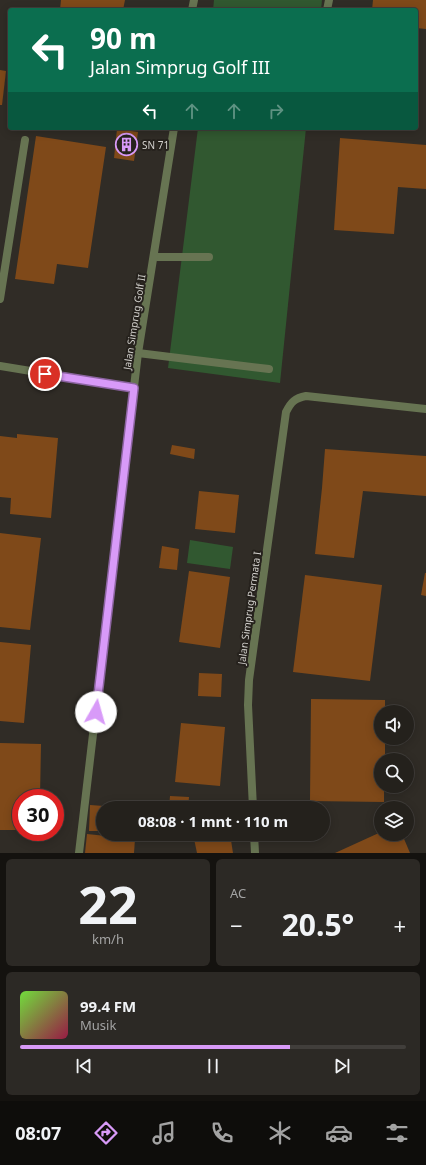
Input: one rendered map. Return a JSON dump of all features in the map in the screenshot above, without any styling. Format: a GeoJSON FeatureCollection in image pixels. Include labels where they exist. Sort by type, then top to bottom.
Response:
{"type":"FeatureCollection","features":[{"type":"Feature","properties":{"kind":"street","name":"Jalan Simprug Golf II"},"geometry":{"type":"LineString","coordinates":[[79,853],[138,354],[174,130]]}},
{"type":"Feature","properties":{"kind":"street"},"geometry":{"type":"LineString","coordinates":[[0,299],[25,140]]}},
{"type":"Feature","properties":{"kind":"street"},"geometry":{"type":"LineString","coordinates":[[154,257],[209,257]]}},
{"type":"Feature","properties":{"kind":"street"},"geometry":{"type":"LineString","coordinates":[[138,354],[269,369]]}},
{"type":"Feature","properties":{"kind":"street"},"geometry":{"type":"LineString","coordinates":[[0,366],[134,388]]}},
{"type":"Feature","properties":{"kind":"street","name":"Jalan Simprug Permata I"},"geometry":{"type":"LineString","coordinates":[[253,801],[248,704],[249,680],[286,412],[293,401],[298,397],[306,396],[426,409]]}},
{"type":"Feature","properties":{"kind":"street"},"geometry":{"type":"LineString","coordinates":[[254,841],[255,853]]}},
{"type":"Feature","properties":{"kind":"green space"},"geometry":{"type":"Polygon","coordinates":[[[214,0],[322,0],[321,8],[213,8],[214,0]]]}},
{"type":"Feature","properties":{"kind":"green space"},"geometry":{"type":"Polygon","coordinates":[[[198,130],[306,130],[280,383],[168,368],[198,130]]]}},
{"type":"Feature","properties":{"kind":"green space"},"geometry":{"type":"Polygon","coordinates":[[[190,540],[233,547],[230,569],[187,563],[190,540]]]}},
{"type":"Feature","properties":{"kind":"building"},"geometry":{"type":"Polygon","coordinates":[[[61,0],[125,0],[123,8],[60,8],[61,0]]]}},
{"type":"Feature","properties":{"kind":"building"},"geometry":{"type":"Polygon","coordinates":[[[373,0],[426,0],[426,29],[418,28],[418,8],[372,8],[373,0]]]}},
{"type":"Feature","properties":{"kind":"building"},"geometry":{"type":"Polygon","coordinates":[[[0,70],[6,71],[2,105],[0,105],[0,70]]]}},
{"type":"Feature","properties":{"kind":"building","name":"SN 71"},"geometry":{"type":"Polygon","coordinates":[[[117,130],[138,132],[134,161],[114,158],[117,130]]]}},
{"type":"Feature","properties":{"kind":"building"},"geometry":{"type":"Polygon","coordinates":[[[36,136],[106,147],[88,268],[57,264],[54,284],[15,279],[36,136]]]}},
{"type":"Feature","properties":{"kind":"building"},"geometry":{"type":"Polygon","coordinates":[[[340,138],[426,145],[426,189],[398,187],[394,234],[334,230],[340,138]]]}},
{"type":"Feature","properties":{"kind":"building"},"geometry":{"type":"Polygon","coordinates":[[[17,434],[58,438],[51,518],[10,514],[11,498],[0,497],[0,436],[17,438],[17,434]]]}},
{"type":"Feature","properties":{"kind":"building"},"geometry":{"type":"Polygon","coordinates":[[[172,445],[195,449],[194,459],[170,454],[172,445]]]}},
{"type":"Feature","properties":{"kind":"building"},"geometry":{"type":"Polygon","coordinates":[[[325,449],[426,456],[426,496],[363,491],[354,558],[315,554],[325,449]]]}},
{"type":"Feature","properties":{"kind":"building"},"geometry":{"type":"Polygon","coordinates":[[[199,491],[239,495],[235,533],[195,529],[199,491]]]}},
{"type":"Feature","properties":{"kind":"building"},"geometry":{"type":"Polygon","coordinates":[[[0,533],[41,538],[30,630],[0,627],[0,533]]]}},
{"type":"Feature","properties":{"kind":"building"},"geometry":{"type":"Polygon","coordinates":[[[162,546],[179,549],[177,570],[159,568],[162,546]]]}},
{"type":"Feature","properties":{"kind":"building"},"geometry":{"type":"Polygon","coordinates":[[[189,571],[230,577],[220,648],[179,642],[189,571]]]}},
{"type":"Feature","properties":{"kind":"building"},"geometry":{"type":"Polygon","coordinates":[[[426,573],[426,596],[421,595],[426,573]]]}},
{"type":"Feature","properties":{"kind":"building"},"geometry":{"type":"Polygon","coordinates":[[[305,575],[382,585],[370,681],[293,672],[305,575]]]}},
{"type":"Feature","properties":{"kind":"building"},"geometry":{"type":"Polygon","coordinates":[[[0,642],[31,645],[24,723],[0,721],[0,642]]]}},
{"type":"Feature","properties":{"kind":"building"},"geometry":{"type":"Polygon","coordinates":[[[199,673],[222,674],[221,697],[198,696],[199,673]]]}},
{"type":"Feature","properties":{"kind":"building"},"geometry":{"type":"Polygon","coordinates":[[[311,699],[385,700],[385,705],[374,705],[374,745],[385,745],[385,753],[374,753],[374,793],[384,793],[384,801],[310,801],[311,699]]]}},
{"type":"Feature","properties":{"kind":"building"},"geometry":{"type":"Polygon","coordinates":[[[181,723],[225,727],[220,786],[175,782],[181,723]]]}},
{"type":"Feature","properties":{"kind":"building"},"geometry":{"type":"Polygon","coordinates":[[[0,743],[41,744],[40,789],[12,789],[12,830],[0,830],[0,743]]]}},
{"type":"Feature","properties":{"kind":"building"},"geometry":{"type":"Polygon","coordinates":[[[170,796],[189,797],[189,801],[170,801],[170,796]]]}},
{"type":"Feature","properties":{"kind":"building"},"geometry":{"type":"Polygon","coordinates":[[[90,805],[96,805],[96,831],[89,831],[90,805]]]}},
{"type":"Feature","properties":{"kind":"building"},"geometry":{"type":"Polygon","coordinates":[[[87,834],[96,835],[96,841],[135,841],[134,853],[85,853],[87,834]]]}},
{"type":"Feature","properties":{"kind":"building"},"geometry":{"type":"Polygon","coordinates":[[[374,835],[374,841],[405,841],[410,853],[335,853],[374,835]]]}},
{"type":"Feature","properties":{"kind":"building"},"geometry":{"type":"Polygon","coordinates":[[[194,841],[231,841],[233,853],[197,853],[194,841]]]}},
{"type":"Feature","properties":{"kind":"place","name":"SN 71"},"geometry":{"type":"Point","coordinates":[126,145]}},
{"type":"Feature","properties":{"kind":"route"},"geometry":{"type":"LineString","coordinates":[[45,374],[134,388],[96,712]]}}]}
